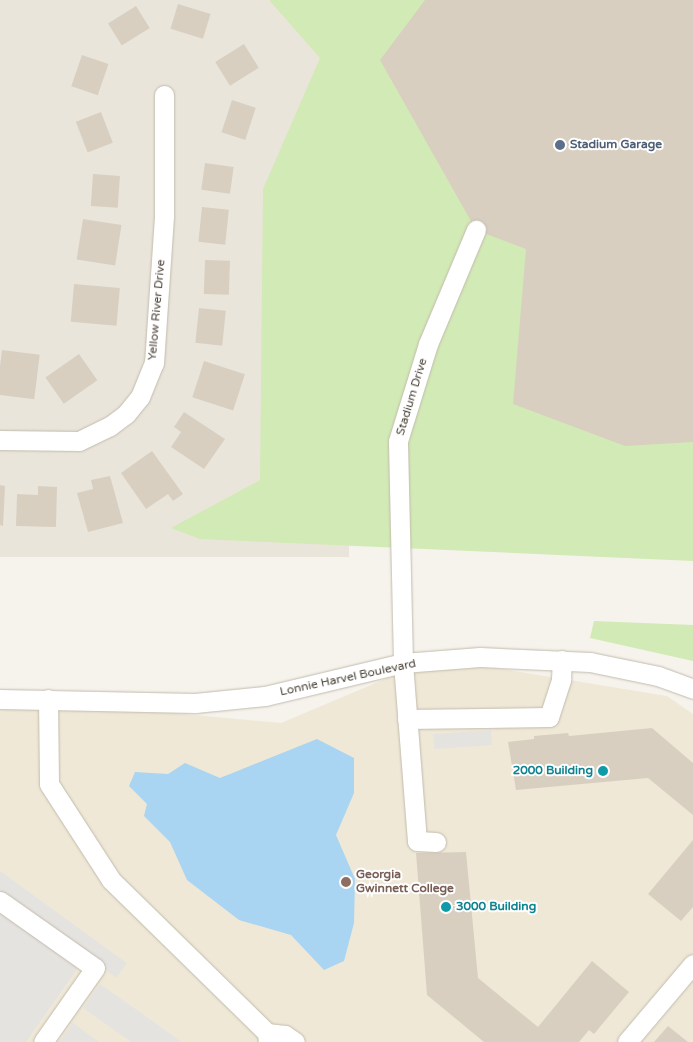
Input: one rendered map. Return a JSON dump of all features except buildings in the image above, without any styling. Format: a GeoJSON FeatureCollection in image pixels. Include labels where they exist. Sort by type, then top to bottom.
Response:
{"type":"FeatureCollection","features":[{"type":"Feature","properties":{"kind":"street","name":"Yellow River Drive"},"geometry":{"type":"LineString","coordinates":[[0,440],[78,440],[110,426],[126,414],[140,397],[154,363],[164,216],[164,96]]}},
{"type":"Feature","properties":{"kind":"street","name":"Stadium Drive"},"geometry":{"type":"LineString","coordinates":[[436,842],[417,842],[403,663],[398,441],[428,344],[476,230]]}},
{"type":"Feature","properties":{"kind":"street","name":"Lonnie Harvel Boulevard"},"geometry":{"type":"LineString","coordinates":[[0,699],[212,701],[265,696],[403,663],[480,657],[562,660],[620,667],[658,676],[693,689]]}},
{"type":"Feature","properties":{"kind":"street"},"geometry":{"type":"LineString","coordinates":[[407,719],[549,717],[561,679],[562,660]]}},
{"type":"Feature","properties":{"kind":"street"},"geometry":{"type":"LineString","coordinates":[[48,699],[50,784],[111,880],[267,1037],[285,1035],[295,1042]]}},
{"type":"Feature","properties":{"kind":"street"},"geometry":{"type":"LineString","coordinates":[[0,901],[95,968],[43,1042]]}},
{"type":"Feature","properties":{"kind":"street"},"geometry":{"type":"LineString","coordinates":[[627,1042],[693,964]]}},
{"type":"Feature","properties":{"kind":"shaded area"},"geometry":{"type":"Polygon","coordinates":[[[0,0],[349,0],[349,557],[0,557],[0,0]]]}},
{"type":"Feature","properties":{"kind":"shaded area","name":"Georgia Gwinnett College"},"geometry":{"type":"Polygon","coordinates":[[[435,658],[667,696],[693,714],[693,1042],[0,1042],[0,697],[281,723],[435,658]]]}},
{"type":"Feature","properties":{"kind":"shaded area"},"geometry":{"type":"Polygon","coordinates":[[[491,730],[492,745],[434,749],[433,734],[491,730]]]}},
{"type":"Feature","properties":{"kind":"shaded area"},"geometry":{"type":"Polygon","coordinates":[[[0,871],[127,963],[116,978],[0,893],[0,871]]]}},
{"type":"Feature","properties":{"kind":"shaded area"},"geometry":{"type":"Polygon","coordinates":[[[0,910],[80,965],[26,1042],[0,1042],[0,910]]]}},
{"type":"Feature","properties":{"kind":"shaded area"},"geometry":{"type":"Polygon","coordinates":[[[100,984],[182,1042],[131,1042],[83,1008],[100,984]]]}},
{"type":"Feature","properties":{"kind":"shaded area"},"geometry":{"type":"Polygon","coordinates":[[[73,1023],[99,1042],[59,1042],[73,1023]]]}},
{"type":"Feature","properties":{"kind":"green space"},"geometry":{"type":"Polygon","coordinates":[[[269,0],[693,0],[693,561],[200,539],[171,528],[260,480],[263,189],[320,58],[269,0]]]}},
{"type":"Feature","properties":{"kind":"green space"},"geometry":{"type":"Polygon","coordinates":[[[594,621],[693,625],[693,661],[590,638],[594,621]]]}},
{"type":"Feature","properties":{"kind":"water"},"geometry":{"type":"Polygon","coordinates":[[[317,739],[354,758],[354,793],[336,835],[355,879],[354,923],[344,961],[324,970],[291,935],[239,920],[187,880],[170,842],[144,816],[147,804],[129,786],[135,772],[168,774],[185,763],[220,778],[317,739]]]}},
{"type":"Feature","properties":{"kind":"place","name":"Stadium Garage"},"geometry":{"type":"Point","coordinates":[560,145]}},
{"type":"Feature","properties":{"kind":"place","name":"2000 Building"},"geometry":{"type":"Point","coordinates":[603,771]}},
{"type":"Feature","properties":{"kind":"place","name":"Georgia Gwinnett College"},"geometry":{"type":"Point","coordinates":[346,882]}},
{"type":"Feature","properties":{"kind":"place","name":"3000 Building"},"geometry":{"type":"Point","coordinates":[446,907]}}]}
